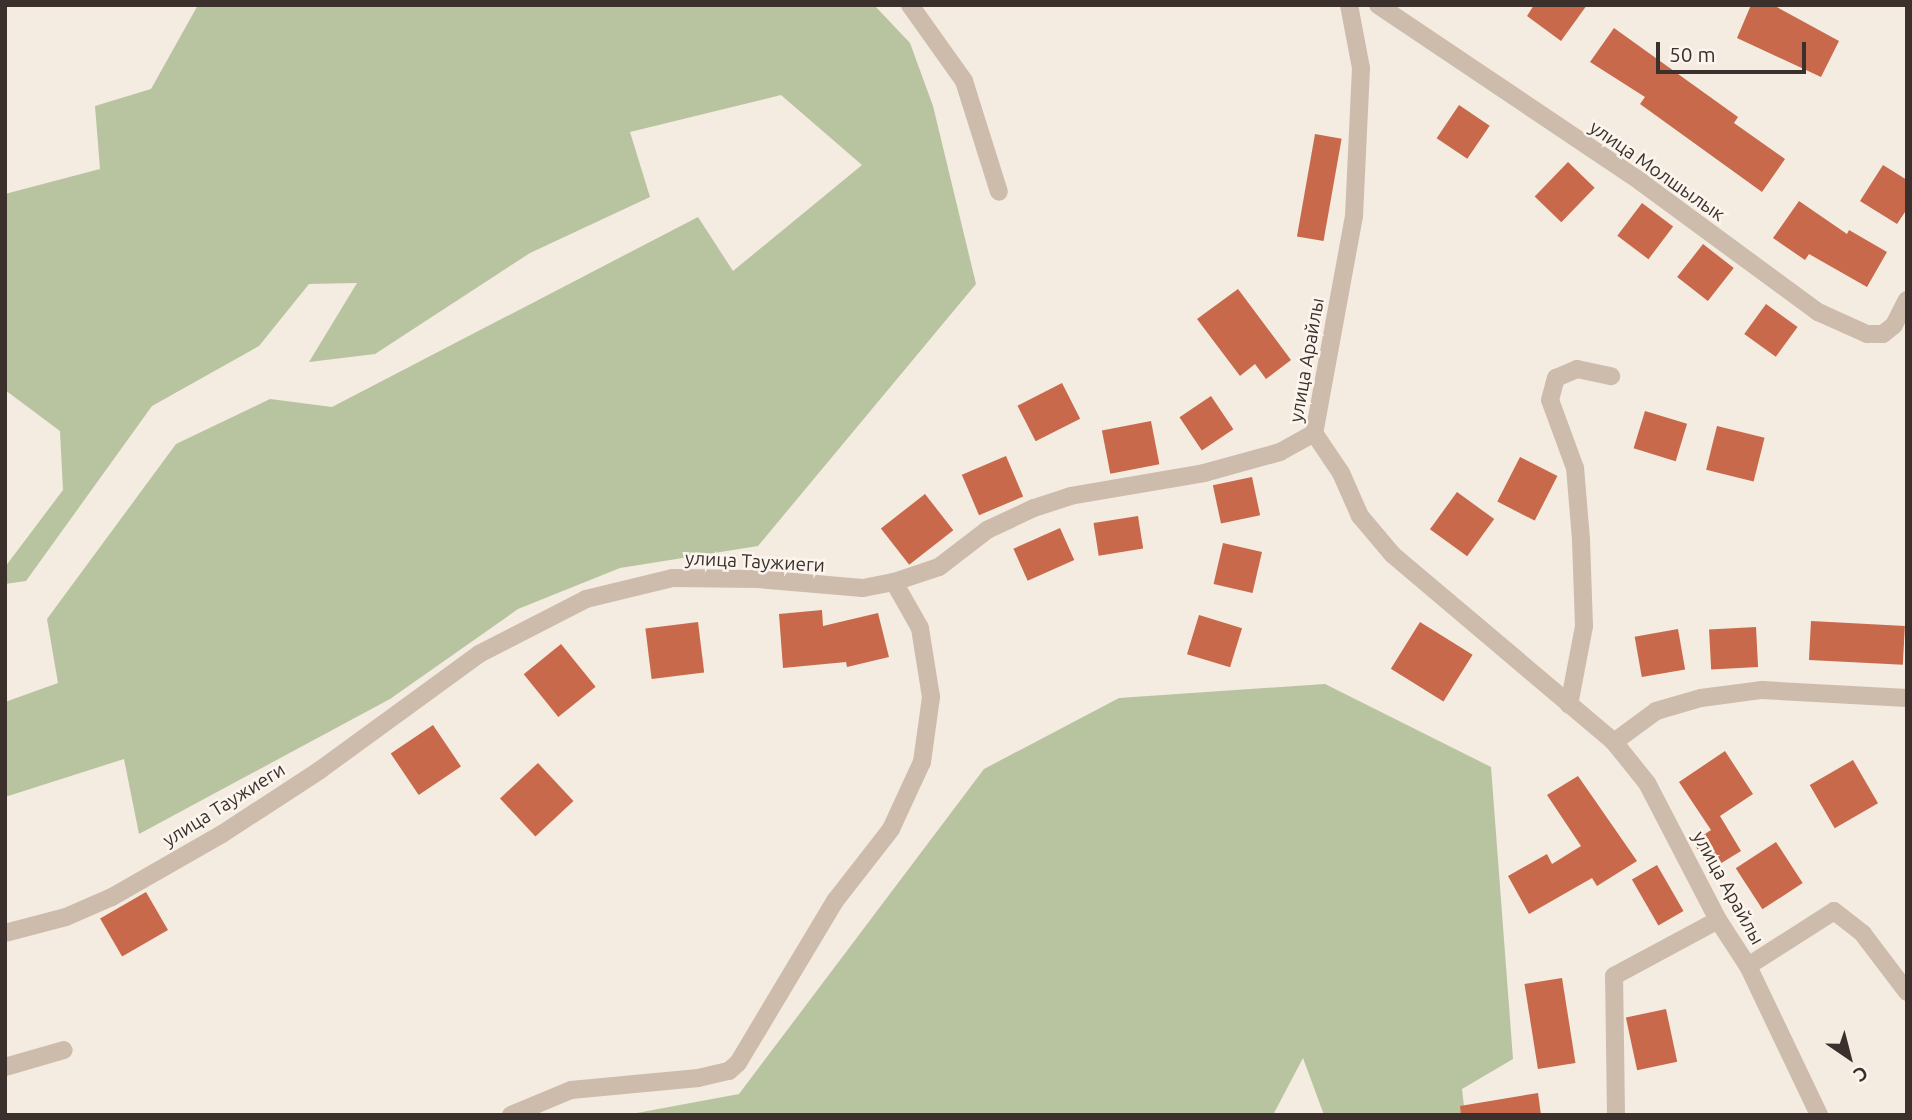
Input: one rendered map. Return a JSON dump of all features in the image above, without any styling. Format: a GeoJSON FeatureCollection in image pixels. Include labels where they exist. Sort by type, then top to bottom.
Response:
{"type":"FeatureCollection","features":[{"type":"Feature","properties":{"kind":"street"},"geometry":{"type":"LineString","coordinates":[[910,5],[964,81],[999,192]]}},
{"type":"Feature","properties":{"kind":"street","name":"улица Арайлы"},"geometry":{"type":"LineString","coordinates":[[1349,5],[1361,68],[1354,216],[1314,433],[1341,473],[1360,516],[1394,555],[1614,742],[1647,783],[1717,920],[1748,966],[1819,1115]]}},
{"type":"Feature","properties":{"kind":"street","name":"улица Молшылык"},"geometry":{"type":"LineString","coordinates":[[1378,5],[1641,182],[1818,312],[1867,334],[1883,334],[1895,325],[1907,300]]}},
{"type":"Feature","properties":{"kind":"street"},"geometry":{"type":"LineString","coordinates":[[1569,705],[1584,626],[1581,539],[1576,468],[1550,400],[1556,378],[1577,369],[1611,376]]}},
{"type":"Feature","properties":{"kind":"street","name":"улица Таужиеги"},"geometry":{"type":"LineString","coordinates":[[5,933],[66,917],[111,897],[222,834],[320,770],[478,654],[586,598],[673,578],[758,579],[839,588],[894,582],[939,567],[987,530],[1034,508],[1070,496],[1204,473],[1280,452],[1314,433]]}},
{"type":"Feature","properties":{"kind":"street"},"geometry":{"type":"LineString","coordinates":[[511,1115],[571,1090],[698,1078],[729,1070],[738,1063],[835,901],[891,829],[922,762],[932,697],[920,628],[894,582]]}},
{"type":"Feature","properties":{"kind":"street"},"geometry":{"type":"LineString","coordinates":[[1614,742],[1656,711],[1701,698],[1762,690],[1907,698]]}},
{"type":"Feature","properties":{"kind":"street"},"geometry":{"type":"LineString","coordinates":[[1748,966],[1834,911],[1863,934],[1907,992]]}},
{"type":"Feature","properties":{"kind":"street"},"geometry":{"type":"LineString","coordinates":[[1616,1115],[1614,976],[1717,920]]}},
{"type":"Feature","properties":{"kind":"street"},"geometry":{"type":"LineString","coordinates":[[5,1068],[64,1051]]}},
{"type":"Feature","properties":{"kind":"green space"},"geometry":{"type":"Polygon","coordinates":[[[198,5],[874,5],[910,43],[933,106],[976,284],[758,546],[620,568],[518,609],[390,699],[139,834],[124,759],[5,797],[5,702],[58,683],[47,619],[176,444],[270,399],[332,407],[698,217],[733,271],[862,165],[781,95],[630,132],[650,197],[530,253],[375,354],[309,362],[357,283],[309,284],[259,346],[152,406],[26,581],[5,584],[5,567],[63,490],[60,431],[5,390],[5,194],[100,169],[95,106],[151,89],[198,5]]]}},
{"type":"Feature","properties":{"kind":"green space"},"geometry":{"type":"Polygon","coordinates":[[[1325,684],[1491,767],[1513,1059],[1462,1089],[1465,1115],[1324,1115],[1303,1058],[1273,1115],[626,1115],[739,1094],[984,769],[1119,698],[1325,684]]]}},
{"type":"Feature","properties":{"kind":"building"},"geometry":{"type":"Polygon","coordinates":[[[1534,5],[1587,5],[1561,41],[1527,16],[1534,5]]]}},
{"type":"Feature","properties":{"kind":"building"},"geometry":{"type":"Polygon","coordinates":[[[1751,5],[1773,5],[1839,41],[1821,77],[1737,38],[1751,5]]]}},
{"type":"Feature","properties":{"kind":"building"},"geometry":{"type":"Polygon","coordinates":[[[1614,28],[1738,117],[1734,123],[1785,159],[1762,192],[1640,104],[1645,97],[1590,62],[1614,28]]]}},
{"type":"Feature","properties":{"kind":"building"},"geometry":{"type":"Polygon","coordinates":[[[1459,105],[1490,126],[1467,159],[1437,138],[1459,105]]]}},
{"type":"Feature","properties":{"kind":"building"},"geometry":{"type":"Polygon","coordinates":[[[1315,134],[1342,139],[1324,241],[1297,236],[1315,134]]]}},
{"type":"Feature","properties":{"kind":"building"},"geometry":{"type":"Polygon","coordinates":[[[1568,162],[1595,188],[1561,222],[1535,197],[1568,162]]]}},
{"type":"Feature","properties":{"kind":"building"},"geometry":{"type":"Polygon","coordinates":[[[1883,165],[1907,180],[1907,209],[1897,224],[1860,201],[1883,165]]]}},
{"type":"Feature","properties":{"kind":"building"},"geometry":{"type":"Polygon","coordinates":[[[1799,201],[1847,234],[1849,230],[1887,252],[1867,287],[1809,254],[1805,260],[1773,238],[1799,201]]]}},
{"type":"Feature","properties":{"kind":"building"},"geometry":{"type":"Polygon","coordinates":[[[1642,203],[1673,226],[1648,259],[1617,236],[1642,203]]]}},
{"type":"Feature","properties":{"kind":"building"},"geometry":{"type":"Polygon","coordinates":[[[1703,244],[1734,268],[1708,301],[1677,277],[1703,244]]]}},
{"type":"Feature","properties":{"kind":"building"},"geometry":{"type":"Polygon","coordinates":[[[1238,289],[1291,360],[1266,379],[1255,364],[1240,376],[1197,319],[1238,289]]]}},
{"type":"Feature","properties":{"kind":"building"},"geometry":{"type":"Polygon","coordinates":[[[1766,304],[1798,327],[1776,357],[1744,334],[1766,304]]]}},
{"type":"Feature","properties":{"kind":"building"},"geometry":{"type":"Polygon","coordinates":[[[1062,383],[1080,419],[1036,441],[1017,406],[1062,383]]]}},
{"type":"Feature","properties":{"kind":"building"},"geometry":{"type":"Polygon","coordinates":[[[1211,396],[1233,429],[1202,450],[1179,417],[1211,396]]]}},
{"type":"Feature","properties":{"kind":"building"},"geometry":{"type":"Polygon","coordinates":[[[1645,411],[1687,424],[1676,461],[1634,448],[1645,411]]]}},
{"type":"Feature","properties":{"kind":"building"},"geometry":{"type":"Polygon","coordinates":[[[1151,421],[1159,464],[1110,474],[1102,431],[1151,421]]]}},
{"type":"Feature","properties":{"kind":"building"},"geometry":{"type":"Polygon","coordinates":[[[1717,426],[1765,438],[1754,482],[1706,470],[1717,426]]]}},
{"type":"Feature","properties":{"kind":"building"},"geometry":{"type":"Polygon","coordinates":[[[1006,456],[1023,497],[979,515],[962,475],[1006,456]]]}},
{"type":"Feature","properties":{"kind":"building"},"geometry":{"type":"Polygon","coordinates":[[[1520,457],[1557,476],[1535,521],[1497,502],[1520,457]]]}},
{"type":"Feature","properties":{"kind":"building"},"geometry":{"type":"Polygon","coordinates":[[[1252,477],[1260,515],[1221,523],[1213,485],[1252,477]]]}},
{"type":"Feature","properties":{"kind":"building"},"geometry":{"type":"Polygon","coordinates":[[[1457,492],[1494,519],[1467,556],[1430,529],[1457,492]]]}},
{"type":"Feature","properties":{"kind":"building"},"geometry":{"type":"Polygon","coordinates":[[[925,494],[953,530],[909,565],[881,528],[925,494]]]}},
{"type":"Feature","properties":{"kind":"building"},"geometry":{"type":"Polygon","coordinates":[[[1138,516],[1143,549],[1099,556],[1094,523],[1138,516]]]}},
{"type":"Feature","properties":{"kind":"building"},"geometry":{"type":"Polygon","coordinates":[[[1060,528],[1074,560],[1028,581],[1013,549],[1060,528]]]}},
{"type":"Feature","properties":{"kind":"building"},"geometry":{"type":"Polygon","coordinates":[[[1223,543],[1262,552],[1253,593],[1214,584],[1223,543]]]}},
{"type":"Feature","properties":{"kind":"building"},"geometry":{"type":"Polygon","coordinates":[[[822,610],[823,626],[878,613],[889,657],[847,667],[846,662],[783,668],[779,614],[822,610]]]}},
{"type":"Feature","properties":{"kind":"building"},"geometry":{"type":"Polygon","coordinates":[[[1199,615],[1242,628],[1230,667],[1187,654],[1199,615]]]}},
{"type":"Feature","properties":{"kind":"building"},"geometry":{"type":"Polygon","coordinates":[[[1811,621],[1905,626],[1903,665],[1809,660],[1811,621]]]}},
{"type":"Feature","properties":{"kind":"building"},"geometry":{"type":"Polygon","coordinates":[[[698,622],[704,673],[652,679],[645,628],[698,622]]]}},
{"type":"Feature","properties":{"kind":"building"},"geometry":{"type":"Polygon","coordinates":[[[1420,622],[1473,655],[1443,701],[1391,669],[1420,622]]]}},
{"type":"Feature","properties":{"kind":"building"},"geometry":{"type":"Polygon","coordinates":[[[1756,627],[1758,667],[1711,669],[1709,629],[1756,627]]]}},
{"type":"Feature","properties":{"kind":"building"},"geometry":{"type":"Polygon","coordinates":[[[1678,629],[1685,669],[1642,677],[1635,637],[1678,629]]]}},
{"type":"Feature","properties":{"kind":"building"},"geometry":{"type":"Polygon","coordinates":[[[561,644],[596,687],[558,717],[524,674],[561,644]]]}},
{"type":"Feature","properties":{"kind":"building"},"geometry":{"type":"Polygon","coordinates":[[[433,725],[461,766],[419,795],[391,754],[433,725]]]}},
{"type":"Feature","properties":{"kind":"building"},"geometry":{"type":"Polygon","coordinates":[[[1725,751],[1753,794],[1720,816],[1741,851],[1710,870],[1693,842],[1711,830],[1679,782],[1725,751]]]}},
{"type":"Feature","properties":{"kind":"building"},"geometry":{"type":"Polygon","coordinates":[[[1853,760],[1878,803],[1835,828],[1810,785],[1853,760]]]}},
{"type":"Feature","properties":{"kind":"building"},"geometry":{"type":"Polygon","coordinates":[[[538,763],[573,801],[535,836],[500,798],[538,763]]]}},
{"type":"Feature","properties":{"kind":"building"},"geometry":{"type":"Polygon","coordinates":[[[1578,776],[1637,861],[1597,886],[1592,878],[1529,914],[1508,876],[1547,854],[1552,864],[1581,846],[1547,795],[1578,776]]]}},
{"type":"Feature","properties":{"kind":"building"},"geometry":{"type":"Polygon","coordinates":[[[1776,842],[1803,883],[1762,909],[1736,868],[1776,842]]]}},
{"type":"Feature","properties":{"kind":"building"},"geometry":{"type":"Polygon","coordinates":[[[1657,865],[1684,911],[1658,925],[1632,880],[1657,865]]]}},
{"type":"Feature","properties":{"kind":"building"},"geometry":{"type":"Polygon","coordinates":[[[146,892],[168,930],[122,957],[100,918],[146,892]]]}},
{"type":"Feature","properties":{"kind":"building"},"geometry":{"type":"Polygon","coordinates":[[[1562,978],[1575,1063],[1538,1069],[1524,984],[1562,978]]]}},
{"type":"Feature","properties":{"kind":"building"},"geometry":{"type":"Polygon","coordinates":[[[1666,1009],[1677,1062],[1637,1070],[1626,1018],[1666,1009]]]}},
{"type":"Feature","properties":{"kind":"building"},"geometry":{"type":"Polygon","coordinates":[[[1538,1093],[1541,1115],[1461,1115],[1460,1106],[1538,1093]]]}}]}
